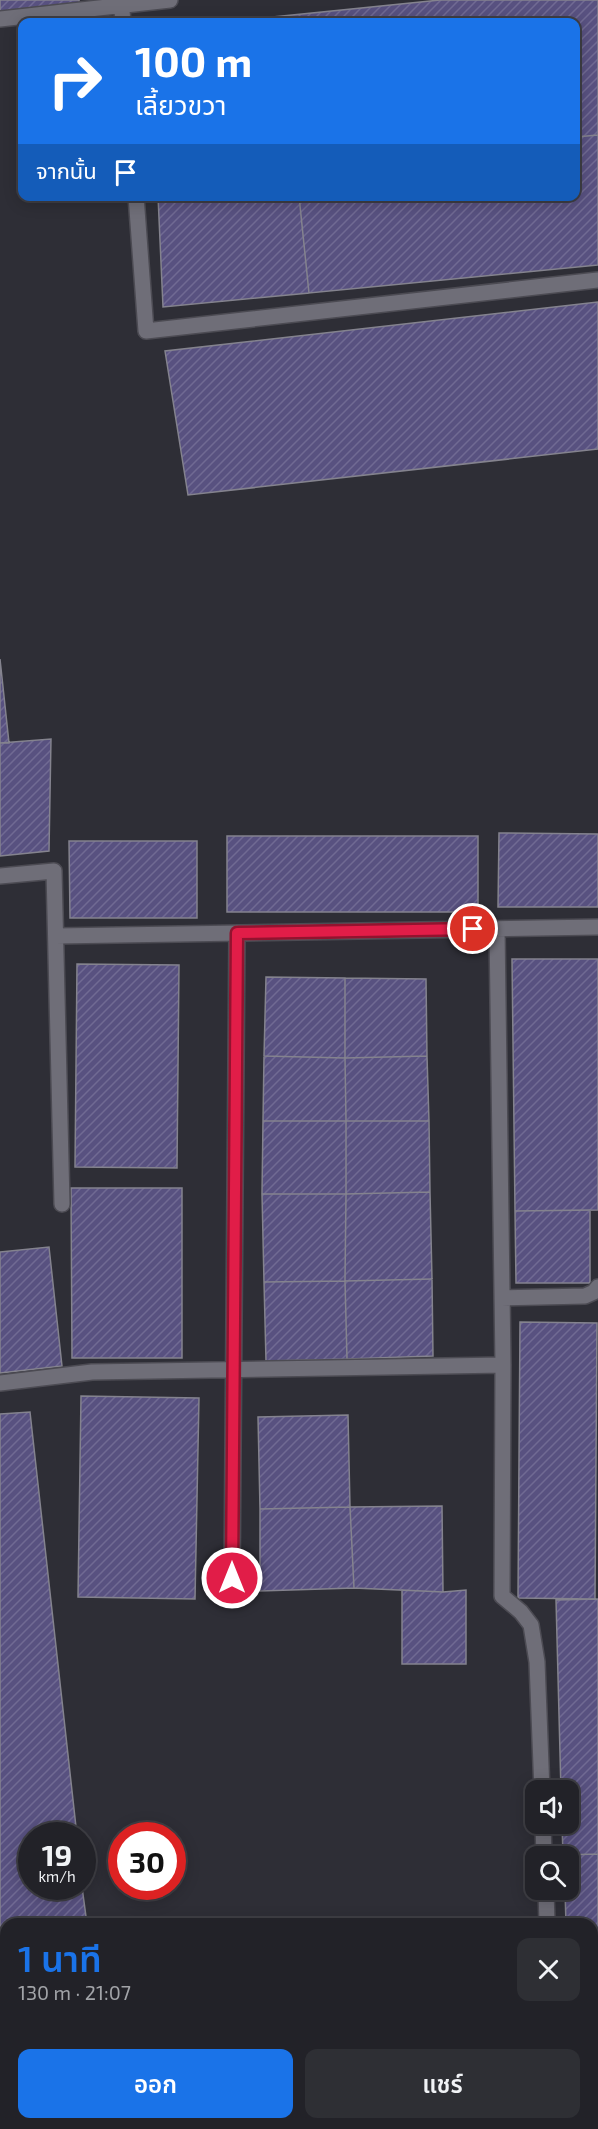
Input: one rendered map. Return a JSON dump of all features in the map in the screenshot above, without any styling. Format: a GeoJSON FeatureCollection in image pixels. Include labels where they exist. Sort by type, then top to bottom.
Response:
{"type":"FeatureCollection","features":[{"type":"Feature","properties":{"kind":"street"},"geometry":{"type":"LineString","coordinates":[[0,19],[121,3],[170,0]]}},
{"type":"Feature","properties":{"kind":"street"},"geometry":{"type":"LineString","coordinates":[[121,3],[123,18]]}},
{"type":"Feature","properties":{"kind":"street"},"geometry":{"type":"LineString","coordinates":[[136,201],[146,331],[598,280]]}},
{"type":"Feature","properties":{"kind":"street"},"geometry":{"type":"LineString","coordinates":[[0,876],[54,871],[62,1204]]}},
{"type":"Feature","properties":{"kind":"street"},"geometry":{"type":"LineString","coordinates":[[56,936],[598,927]]}},
{"type":"Feature","properties":{"kind":"street"},"geometry":{"type":"LineString","coordinates":[[496,929],[503,1365],[502,1596],[521,1612],[531,1625],[537,1662],[542,1780]]}},
{"type":"Feature","properties":{"kind":"street"},"geometry":{"type":"LineString","coordinates":[[232,1578],[237,933]]}},
{"type":"Feature","properties":{"kind":"street"},"geometry":{"type":"LineString","coordinates":[[502,1298],[585,1296],[594,1292],[598,1287]]}},
{"type":"Feature","properties":{"kind":"street"},"geometry":{"type":"LineString","coordinates":[[0,1383],[92,1372],[503,1365]]}},
{"type":"Feature","properties":{"kind":"street"},"geometry":{"type":"LineString","coordinates":[[546,1900],[547,1918]]}},
{"type":"Feature","properties":{"kind":"building"},"geometry":{"type":"Polygon","coordinates":[[[0,0],[79,0],[80,8],[0,13],[0,0]]]}},
{"type":"Feature","properties":{"kind":"building"},"geometry":{"type":"Polygon","coordinates":[[[440,0],[598,0],[598,135],[580,137],[580,18],[273,17],[440,0]]]}},
{"type":"Feature","properties":{"kind":"building"},"geometry":{"type":"Polygon","coordinates":[[[598,135],[598,265],[309,293],[300,201],[580,201],[580,137],[598,135]]]}},
{"type":"Feature","properties":{"kind":"building"},"geometry":{"type":"Polygon","coordinates":[[[158,201],[300,201],[309,293],[163,307],[158,201]]]}},
{"type":"Feature","properties":{"kind":"building"},"geometry":{"type":"Polygon","coordinates":[[[598,302],[598,449],[188,495],[165,351],[598,302]]]}},
{"type":"Feature","properties":{"kind":"building"},"geometry":{"type":"Polygon","coordinates":[[[0,659],[9,743],[0,743],[0,659]]]}},
{"type":"Feature","properties":{"kind":"building"},"geometry":{"type":"Polygon","coordinates":[[[51,739],[49,851],[0,856],[0,743],[51,739]]]}},
{"type":"Feature","properties":{"kind":"building"},"geometry":{"type":"Polygon","coordinates":[[[499,833],[598,834],[598,907],[498,907],[499,833]]]}},
{"type":"Feature","properties":{"kind":"building"},"geometry":{"type":"Polygon","coordinates":[[[227,836],[478,836],[478,912],[227,912],[227,836]]]}},
{"type":"Feature","properties":{"kind":"building"},"geometry":{"type":"Polygon","coordinates":[[[69,841],[197,841],[197,918],[70,918],[69,841]]]}},
{"type":"Feature","properties":{"kind":"building"},"geometry":{"type":"Polygon","coordinates":[[[512,959],[598,959],[598,1210],[515,1211],[512,959]]]}},
{"type":"Feature","properties":{"kind":"building"},"geometry":{"type":"Polygon","coordinates":[[[77,964],[179,965],[177,1168],[75,1167],[77,964]]]}},
{"type":"Feature","properties":{"kind":"building"},"geometry":{"type":"Polygon","coordinates":[[[266,977],[345,978],[345,1058],[264,1056],[266,977]]]}},
{"type":"Feature","properties":{"kind":"building"},"geometry":{"type":"Polygon","coordinates":[[[345,978],[426,979],[427,1056],[345,1058],[345,978]]]}},
{"type":"Feature","properties":{"kind":"building"},"geometry":{"type":"Polygon","coordinates":[[[264,1056],[345,1058],[346,1121],[263,1121],[264,1056]]]}},
{"type":"Feature","properties":{"kind":"building"},"geometry":{"type":"Polygon","coordinates":[[[427,1056],[429,1121],[346,1121],[345,1058],[427,1056]]]}},
{"type":"Feature","properties":{"kind":"building"},"geometry":{"type":"Polygon","coordinates":[[[263,1121],[346,1121],[346,1194],[262,1194],[263,1121]]]}},
{"type":"Feature","properties":{"kind":"building"},"geometry":{"type":"Polygon","coordinates":[[[346,1121],[429,1121],[430,1192],[346,1194],[346,1121]]]}},
{"type":"Feature","properties":{"kind":"building"},"geometry":{"type":"Polygon","coordinates":[[[71,1188],[182,1188],[182,1358],[72,1358],[71,1188]]]}},
{"type":"Feature","properties":{"kind":"building"},"geometry":{"type":"Polygon","coordinates":[[[430,1192],[432,1279],[345,1281],[346,1194],[430,1192]]]}},
{"type":"Feature","properties":{"kind":"building"},"geometry":{"type":"Polygon","coordinates":[[[262,1194],[346,1194],[345,1281],[264,1282],[262,1194]]]}},
{"type":"Feature","properties":{"kind":"building"},"geometry":{"type":"Polygon","coordinates":[[[590,1210],[590,1283],[516,1283],[515,1211],[590,1210]]]}},
{"type":"Feature","properties":{"kind":"building"},"geometry":{"type":"Polygon","coordinates":[[[49,1247],[62,1366],[0,1373],[0,1252],[49,1247]]]}},
{"type":"Feature","properties":{"kind":"building"},"geometry":{"type":"Polygon","coordinates":[[[432,1279],[433,1356],[347,1359],[345,1281],[432,1279]]]}},
{"type":"Feature","properties":{"kind":"building"},"geometry":{"type":"Polygon","coordinates":[[[345,1281],[347,1359],[266,1361],[264,1282],[345,1281]]]}},
{"type":"Feature","properties":{"kind":"building"},"geometry":{"type":"Polygon","coordinates":[[[520,1322],[597,1323],[595,1599],[518,1598],[520,1322]]]}},
{"type":"Feature","properties":{"kind":"building"},"geometry":{"type":"Polygon","coordinates":[[[81,1396],[199,1398],[195,1599],[78,1597],[81,1396]]]}},
{"type":"Feature","properties":{"kind":"building"},"geometry":{"type":"Polygon","coordinates":[[[30,1412],[75,1822],[18,1822],[18,1900],[84,1900],[86,1918],[0,1918],[0,1414],[30,1412]]]}},
{"type":"Feature","properties":{"kind":"building"},"geometry":{"type":"Polygon","coordinates":[[[348,1415],[350,1507],[260,1509],[258,1417],[348,1415]]]}},
{"type":"Feature","properties":{"kind":"building"},"geometry":{"type":"Polygon","coordinates":[[[442,1506],[443,1592],[354,1588],[350,1507],[442,1506]]]}},
{"type":"Feature","properties":{"kind":"building"},"geometry":{"type":"Polygon","coordinates":[[[350,1507],[354,1588],[260,1591],[260,1509],[350,1507]]]}},
{"type":"Feature","properties":{"kind":"building"},"geometry":{"type":"Polygon","coordinates":[[[402,1590],[443,1592],[466,1590],[466,1664],[402,1664],[402,1590]]]}},
{"type":"Feature","properties":{"kind":"building"},"geometry":{"type":"Polygon","coordinates":[[[598,1599],[598,1854],[579,1855],[579,1846],[563,1846],[562,1834],[579,1834],[579,1780],[561,1780],[556,1600],[598,1599]]]}},
{"type":"Feature","properties":{"kind":"building"},"geometry":{"type":"Polygon","coordinates":[[[598,1854],[598,1918],[566,1918],[565,1900],[579,1900],[579,1855],[598,1854]]]}},
{"type":"Feature","properties":{"kind":"route"},"geometry":{"type":"LineString","coordinates":[[232,1578],[237,933],[473,929]]}}]}
